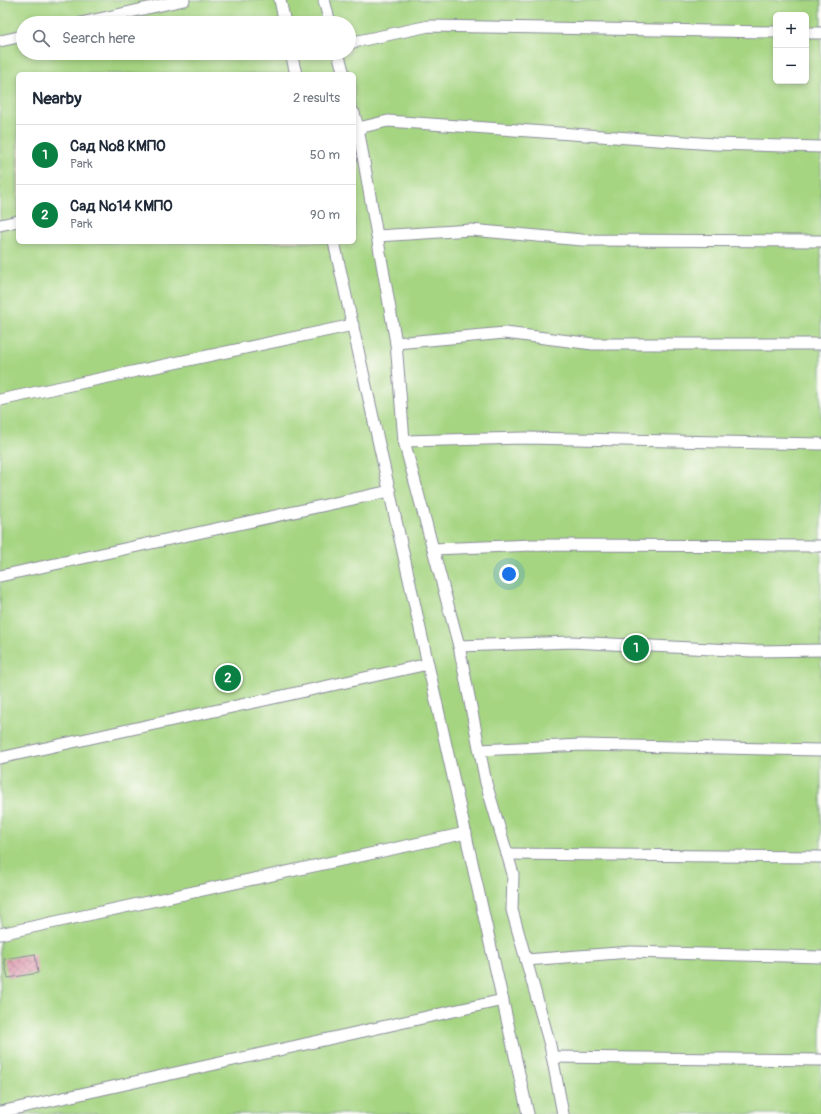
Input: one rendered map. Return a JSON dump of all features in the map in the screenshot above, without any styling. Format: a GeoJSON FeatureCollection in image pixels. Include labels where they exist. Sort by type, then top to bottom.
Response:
{"type":"FeatureCollection","features":[{"type":"Feature","properties":{"kind":"lane"},"geometry":{"type":"LineString","coordinates":[[112,16],[184,0]]}},
{"type":"Feature","properties":{"kind":"lane"},"geometry":{"type":"LineString","coordinates":[[280,0],[283,16]]}},
{"type":"Feature","properties":{"kind":"lane"},"geometry":{"type":"LineString","coordinates":[[324,0],[328,16]]}},
{"type":"Feature","properties":{"kind":"lane"},"geometry":{"type":"LineString","coordinates":[[356,42],[429,26],[773,32]]}},
{"type":"Feature","properties":{"kind":"lane"},"geometry":{"type":"LineString","coordinates":[[809,32],[821,33]]}},
{"type":"Feature","properties":{"kind":"lane"},"geometry":{"type":"LineString","coordinates":[[0,41],[16,38]]}},
{"type":"Feature","properties":{"kind":"lane"},"geometry":{"type":"LineString","coordinates":[[293,60],[296,72]]}},
{"type":"Feature","properties":{"kind":"lane"},"geometry":{"type":"LineString","coordinates":[[340,60],[343,72]]}},
{"type":"Feature","properties":{"kind":"lane"},"geometry":{"type":"LineString","coordinates":[[563,1114],[552,1057],[512,910],[513,874],[486,783],[459,646],[404,441],[396,343],[356,128],[388,120],[714,144],[821,147]]}},
{"type":"Feature","properties":{"kind":"lane"},"geometry":{"type":"LineString","coordinates":[[0,225],[16,221]]}},
{"type":"Feature","properties":{"kind":"lane"},"geometry":{"type":"LineString","coordinates":[[377,236],[471,230],[582,240],[821,241]]}},
{"type":"Feature","properties":{"kind":"lane"},"geometry":{"type":"LineString","coordinates":[[334,244],[528,1114]]}},
{"type":"Feature","properties":{"kind":"lane"},"geometry":{"type":"LineString","coordinates":[[0,400],[353,325]]}},
{"type":"Feature","properties":{"kind":"lane"},"geometry":{"type":"LineString","coordinates":[[396,343],[505,333],[593,344],[821,344]]}},
{"type":"Feature","properties":{"kind":"lane"},"geometry":{"type":"LineString","coordinates":[[404,441],[526,438],[821,444]]}},
{"type":"Feature","properties":{"kind":"lane"},"geometry":{"type":"LineString","coordinates":[[0,576],[390,491]]}},
{"type":"Feature","properties":{"kind":"lane"},"geometry":{"type":"LineString","coordinates":[[433,549],[532,545],[821,546]]}},
{"type":"Feature","properties":{"kind":"lane"},"geometry":{"type":"LineString","coordinates":[[459,646],[571,642],[752,651],[821,650]]}},
{"type":"Feature","properties":{"kind":"lane"},"geometry":{"type":"LineString","coordinates":[[0,758],[428,664]]}},
{"type":"Feature","properties":{"kind":"lane"},"geometry":{"type":"LineString","coordinates":[[480,750],[582,745],[821,750]]}},
{"type":"Feature","properties":{"kind":"lane"},"geometry":{"type":"LineString","coordinates":[[0,934],[466,834]]}},
{"type":"Feature","properties":{"kind":"lane"},"geometry":{"type":"LineString","coordinates":[[507,854],[821,857]]}},
{"type":"Feature","properties":{"kind":"lane"},"geometry":{"type":"LineString","coordinates":[[526,960],[631,952],[821,957]]}},
{"type":"Feature","properties":{"kind":"lane"},"geometry":{"type":"LineString","coordinates":[[0,1112],[503,1000]]}},
{"type":"Feature","properties":{"kind":"lane"},"geometry":{"type":"LineString","coordinates":[[552,1057],[821,1060]]}},
{"type":"Feature","properties":{"kind":"green space"},"geometry":{"type":"Polygon","coordinates":[[[0,0],[821,0],[821,1114],[0,1114],[0,0]]]}},
{"type":"Feature","properties":{"kind":"building"},"geometry":{"type":"Polygon","coordinates":[[[35,954],[38,973],[8,978],[4,959],[35,954]]]}},
{"type":"Feature","properties":{"kind":"place","name":"Сад №8 КМПО"},"geometry":{"type":"Point","coordinates":[636,648]}},
{"type":"Feature","properties":{"kind":"place","name":"Сад №14 КМПО"},"geometry":{"type":"Point","coordinates":[228,678]}}]}
